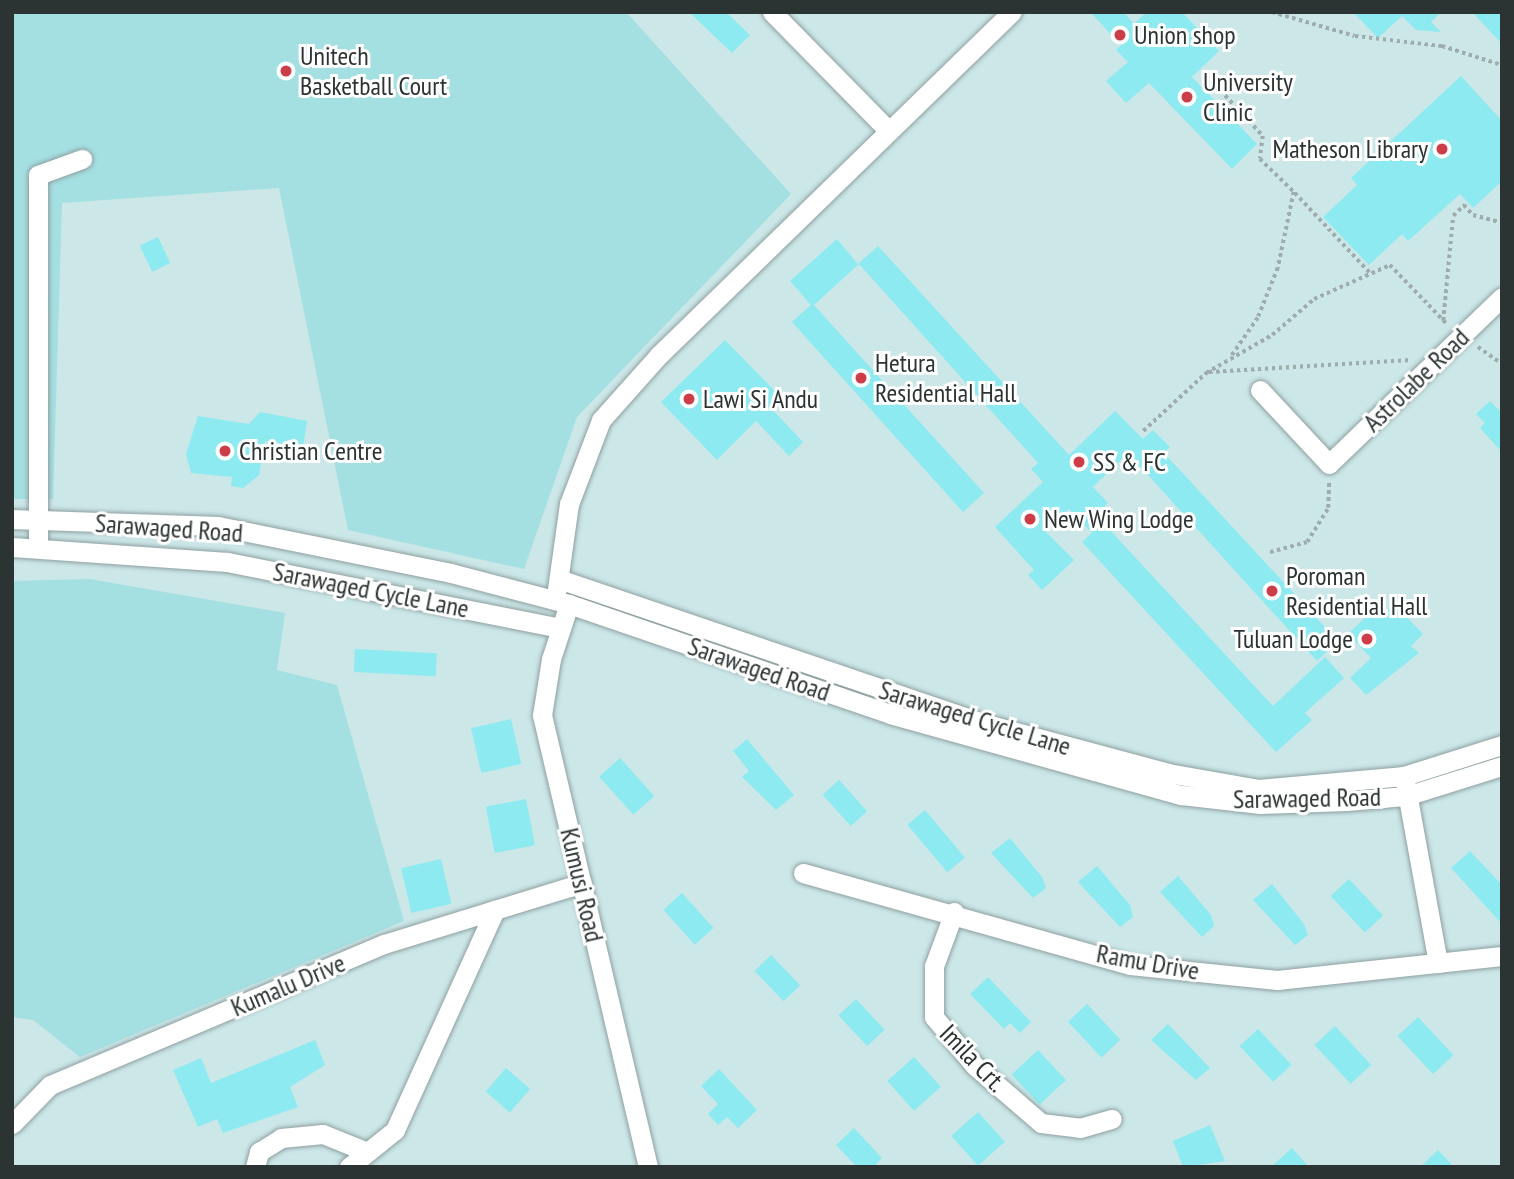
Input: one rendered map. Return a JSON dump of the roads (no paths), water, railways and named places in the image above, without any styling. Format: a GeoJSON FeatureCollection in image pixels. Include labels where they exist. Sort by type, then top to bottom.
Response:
{"type":"FeatureCollection","features":[{"type":"Feature","properties":{"kind":"street"},"geometry":{"type":"LineString","coordinates":[[772,12],[887,129]]}},
{"type":"Feature","properties":{"kind":"street","name":"Kumusi Road"},"geometry":{"type":"LineString","coordinates":[[648,1167],[542,715],[561,628],[559,579],[569,504],[601,420],[887,129],[1012,12]]}},
{"type":"Feature","properties":{"kind":"street"},"geometry":{"type":"LineString","coordinates":[[38,548],[38,175],[82,159]]}},
{"type":"Feature","properties":{"kind":"street","name":"Astrolabe Road"},"geometry":{"type":"LineString","coordinates":[[1260,390],[1329,464],[1502,297]]}},
{"type":"Feature","properties":{"kind":"street","name":"Sarawaged Road"},"geometry":{"type":"LineString","coordinates":[[12,519],[218,526],[562,602],[890,714],[1181,795],[1260,804],[1405,786],[1502,766]]}},
{"type":"Feature","properties":{"kind":"street","name":"Sarawaged Cycle Lane"},"geometry":{"type":"LineString","coordinates":[[12,547],[228,562],[561,628]]}},
{"type":"Feature","properties":{"kind":"street","name":"Sarawaged Cycle Lane"},"geometry":{"type":"LineString","coordinates":[[559,579],[982,723],[1168,773],[1258,789],[1405,786],[1502,745]]}},
{"type":"Feature","properties":{"kind":"street"},"geometry":{"type":"LineString","coordinates":[[1405,786],[1438,963]]}},
{"type":"Feature","properties":{"kind":"street","name":"Ramu Drive"},"geometry":{"type":"LineString","coordinates":[[803,873],[1156,967],[1277,980],[1502,956]]}},
{"type":"Feature","properties":{"kind":"street","name":"Kumalu Drive"},"geometry":{"type":"LineString","coordinates":[[12,1124],[50,1085],[384,944],[582,883]]}},
{"type":"Feature","properties":{"kind":"street"},"geometry":{"type":"LineString","coordinates":[[349,1167],[395,1130],[495,910]]}},
{"type":"Feature","properties":{"kind":"street","name":"Imila Crt."},"geometry":{"type":"LineString","coordinates":[[954,912],[934,966],[934,1017],[975,1066],[1041,1123],[1080,1128],[1112,1119]]}},
{"type":"Feature","properties":{"kind":"street"},"geometry":{"type":"LineString","coordinates":[[255,1167],[259,1152],[281,1139],[323,1134],[367,1152]]}},
{"type":"Feature","properties":{"kind":"place","name":"Union shop"},"geometry":{"type":"Point","coordinates":[1120,35]}},
{"type":"Feature","properties":{"kind":"place","name":"Unitech Basketball Court"},"geometry":{"type":"Point","coordinates":[286,71]}},
{"type":"Feature","properties":{"kind":"place","name":"University Clinic"},"geometry":{"type":"Point","coordinates":[1187,97]}},
{"type":"Feature","properties":{"kind":"place","name":"Matheson Library"},"geometry":{"type":"Point","coordinates":[1442,149]}},
{"type":"Feature","properties":{"kind":"place","name":"Hetura Residential Hall"},"geometry":{"type":"Point","coordinates":[861,378]}},
{"type":"Feature","properties":{"kind":"place","name":"Lawi Si Andu"},"geometry":{"type":"Point","coordinates":[689,399]}},
{"type":"Feature","properties":{"kind":"place","name":"Christian Centre"},"geometry":{"type":"Point","coordinates":[225,451]}},
{"type":"Feature","properties":{"kind":"place","name":"SS & FC"},"geometry":{"type":"Point","coordinates":[1079,462]}},
{"type":"Feature","properties":{"kind":"place","name":"New Wing Lodge"},"geometry":{"type":"Point","coordinates":[1030,519]}},
{"type":"Feature","properties":{"kind":"place","name":"Poroman Residential Hall"},"geometry":{"type":"Point","coordinates":[1272,591]}},
{"type":"Feature","properties":{"kind":"place","name":"Tuluan Lodge"},"geometry":{"type":"Point","coordinates":[1367,639]}}]}
